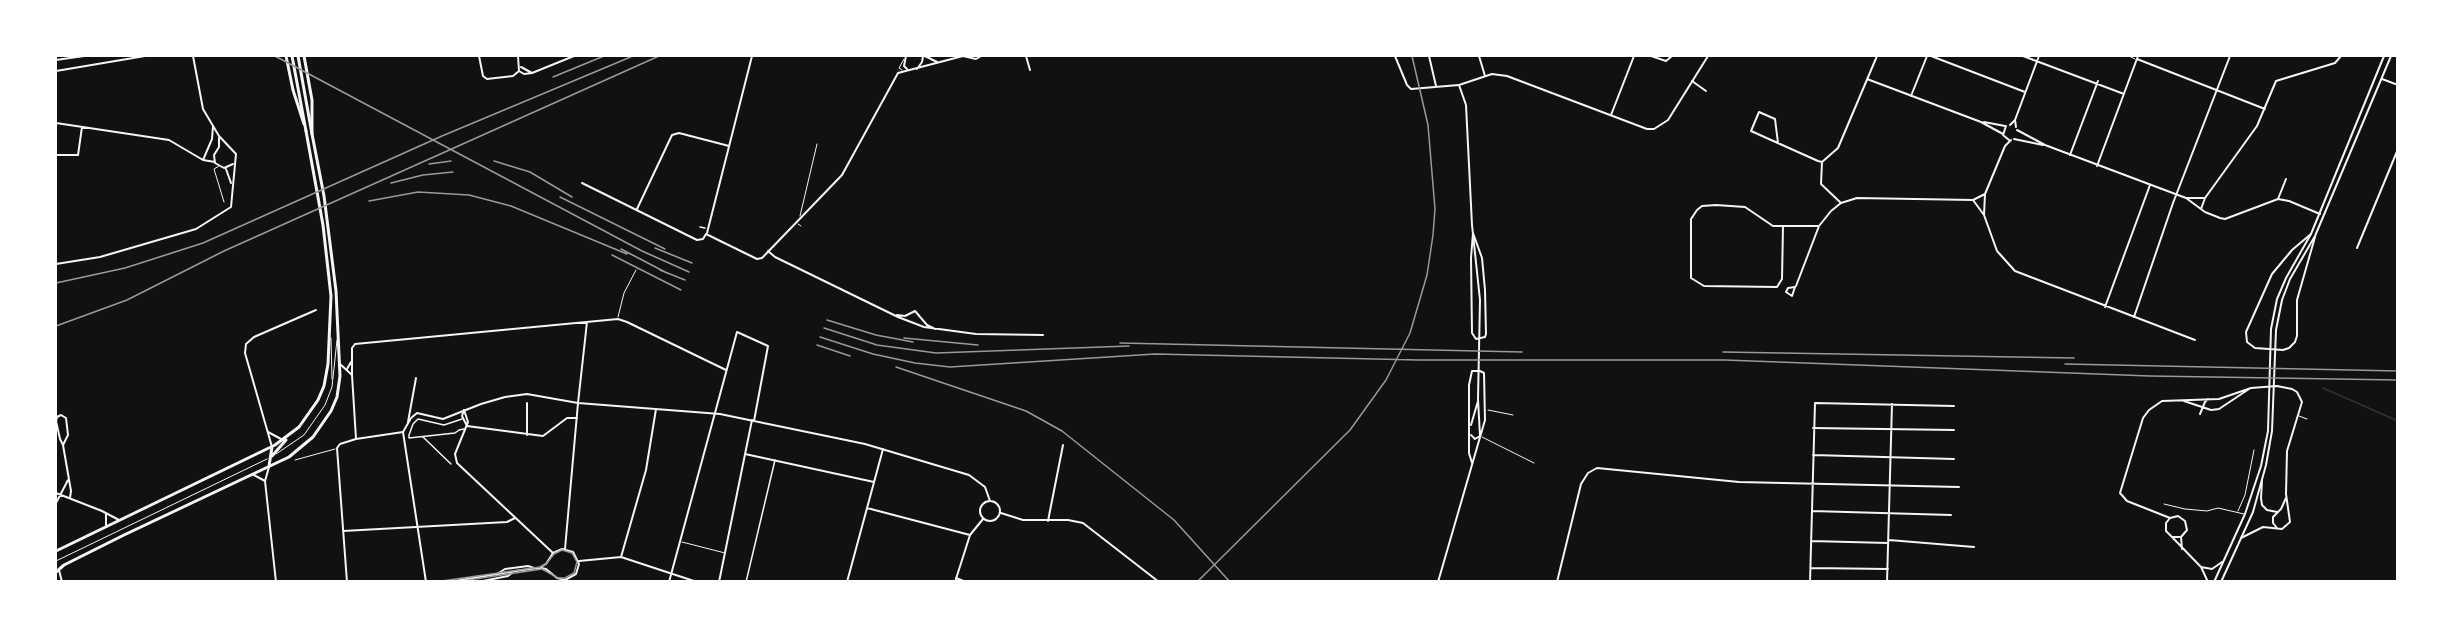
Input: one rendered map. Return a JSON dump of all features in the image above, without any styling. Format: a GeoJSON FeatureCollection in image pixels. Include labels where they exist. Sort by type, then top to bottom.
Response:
{"type":"FeatureCollection","features":[{"type":"Feature","properties":{"kind":"main road"},"geometry":{"type":"LineString","coordinates":[[286,56],[293,90],[306,131]]}},
{"type":"Feature","properties":{"kind":"main road"},"geometry":{"type":"LineString","coordinates":[[272,456],[309,413],[323,389],[331,328],[330,285],[322,225],[292,56]]}},
{"type":"Feature","properties":{"kind":"main road"},"geometry":{"type":"LineString","coordinates":[[56,572],[300,450],[322,427],[336,399],[340,364],[333,257],[298,56]]}},
{"type":"Feature","properties":{"kind":"main road"},"geometry":{"type":"LineString","coordinates":[[304,56],[312,100],[312,134]]}},
{"type":"Feature","properties":{"kind":"main road"},"geometry":{"type":"LineString","coordinates":[[56,551],[272,447],[293,432]]}},
{"type":"Feature","properties":{"kind":"main road"},"geometry":{"type":"LineString","coordinates":[[269,467],[272,447]]}},
{"type":"Feature","properties":{"kind":"street"},"geometry":{"type":"LineString","coordinates":[[56,60],[84,56]]}},
{"type":"Feature","properties":{"kind":"street"},"geometry":{"type":"LineString","coordinates":[[56,71],[126,57],[145,56]]}},
{"type":"Feature","properties":{"kind":"street"},"geometry":{"type":"LineString","coordinates":[[56,264],[100,257],[199,228],[230,208],[235,152],[226,146],[202,106],[193,56]]}},
{"type":"Feature","properties":{"kind":"street"},"geometry":{"type":"LineString","coordinates":[[479,56],[483,76],[492,79],[513,76],[519,69]]}},
{"type":"Feature","properties":{"kind":"street"},"geometry":{"type":"LineString","coordinates":[[518,56],[519,69],[524,74],[574,56]]}},
{"type":"Feature","properties":{"kind":"street"},"geometry":{"type":"LineString","coordinates":[[582,183],[697,240],[703,239],[752,56]]}},
{"type":"Feature","properties":{"kind":"street"},"geometry":{"type":"LineString","coordinates":[[906,56],[904,66],[910,70]]}},
{"type":"Feature","properties":{"kind":"street"},"geometry":{"type":"LineString","coordinates":[[917,69],[924,56],[936,62]]}},
{"type":"Feature","properties":{"kind":"street"},"geometry":{"type":"LineString","coordinates":[[706,234],[757,259],[762,258],[844,172],[895,76],[904,71],[936,62],[963,56],[977,59],[981,56]]}},
{"type":"Feature","properties":{"kind":"street"},"geometry":{"type":"LineString","coordinates":[[1026,56],[1030,70]]}},
{"type":"Feature","properties":{"kind":"street"},"geometry":{"type":"LineString","coordinates":[[1395,56],[1408,87],[1413,90],[1459,85],[1485,76],[1499,75],[1522,80],[1647,129],[1659,128],[1668,120],[1708,56]]}},
{"type":"Feature","properties":{"kind":"street"},"geometry":{"type":"LineString","coordinates":[[1429,56],[1437,86]]}},
{"type":"Feature","properties":{"kind":"street"},"geometry":{"type":"LineString","coordinates":[[1479,56],[1485,76]]}},
{"type":"Feature","properties":{"kind":"street"},"geometry":{"type":"LineString","coordinates":[[1611,115],[1634,56]]}},
{"type":"Feature","properties":{"kind":"street"},"geometry":{"type":"LineString","coordinates":[[1651,56],[1666,61],[1672,56]]}},
{"type":"Feature","properties":{"kind":"street"},"geometry":{"type":"LineString","coordinates":[[1841,203],[1821,184],[1822,162],[1838,148],[1877,56]]}},
{"type":"Feature","properties":{"kind":"street"},"geometry":{"type":"LineString","coordinates":[[1911,96],[1927,56]]}},
{"type":"Feature","properties":{"kind":"street"},"geometry":{"type":"LineString","coordinates":[[1931,56],[2025,92]]}},
{"type":"Feature","properties":{"kind":"street"},"geometry":{"type":"LineString","coordinates":[[2023,56],[2124,94]]}},
{"type":"Feature","properties":{"kind":"street"},"geometry":{"type":"LineString","coordinates":[[2005,146],[2004,136],[2008,126],[2015,120],[2039,56]]}},
{"type":"Feature","properties":{"kind":"street"},"geometry":{"type":"LineString","coordinates":[[2134,316],[2230,56]]}},
{"type":"Feature","properties":{"kind":"street"},"geometry":{"type":"LineString","coordinates":[[2201,209],[2205,198],[2255,129],[2276,81],[2335,63],[2341,56]]}},
{"type":"Feature","properties":{"kind":"street"},"geometry":{"type":"LineString","coordinates":[[2214,582],[2246,514],[2261,466],[2268,431],[2272,321],[2280,291],[2320,214],[2384,56]]}},
{"type":"Feature","properties":{"kind":"street"},"geometry":{"type":"LineString","coordinates":[[2221,582],[2253,512],[2262,480],[2272,431],[2278,316],[2285,292],[2315,236],[2391,56]]}},
{"type":"Feature","properties":{"kind":"street"},"geometry":{"type":"LineString","coordinates":[[2097,166],[2137,57],[2265,109]]}},
{"type":"Feature","properties":{"kind":"street"},"geometry":{"type":"LineString","coordinates":[[519,69],[531,73]]}},
{"type":"Feature","properties":{"kind":"street"},"geometry":{"type":"LineString","coordinates":[[1868,79],[1981,122],[2004,136],[2045,145]]}},
{"type":"Feature","properties":{"kind":"street"},"geometry":{"type":"LineString","coordinates":[[2382,79],[2397,86]]}},
{"type":"Feature","properties":{"kind":"street"},"geometry":{"type":"LineString","coordinates":[[1692,81],[1707,91]]}},
{"type":"Feature","properties":{"kind":"street"},"geometry":{"type":"LineString","coordinates":[[2070,155],[2097,82]]}},
{"type":"Feature","properties":{"kind":"street"},"geometry":{"type":"LineString","coordinates":[[1459,85],[1466,105],[1473,233],[1479,285],[1480,436]]}},
{"type":"Feature","properties":{"kind":"street"},"geometry":{"type":"LineString","coordinates":[[1778,143],[1775,118],[1759,112],[1752,131],[1778,143],[1822,162]]}},
{"type":"Feature","properties":{"kind":"street"},"geometry":{"type":"LineString","coordinates":[[1984,215],[1985,194],[2005,146],[2013,139],[2017,129],[2015,120]]}},
{"type":"Feature","properties":{"kind":"street"},"geometry":{"type":"LineString","coordinates":[[1981,122],[2017,129],[2045,145],[2186,198],[2201,209],[2225,219],[2278,199],[2289,201],[2320,214]]}},
{"type":"Feature","properties":{"kind":"street"},"geometry":{"type":"LineString","coordinates":[[56,123],[169,140],[203,160],[215,162],[219,166],[225,168],[235,163]]}},
{"type":"Feature","properties":{"kind":"street"},"geometry":{"type":"LineString","coordinates":[[203,160],[212,139],[213,126]]}},
{"type":"Feature","properties":{"kind":"street"},"geometry":{"type":"LineString","coordinates":[[56,155],[78,155],[82,127]]}},
{"type":"Feature","properties":{"kind":"street"},"geometry":{"type":"LineString","coordinates":[[637,209],[672,135],[679,133],[729,146]]}},
{"type":"Feature","properties":{"kind":"street"},"geometry":{"type":"LineString","coordinates":[[215,162],[214,155],[219,147],[219,136]]}},
{"type":"Feature","properties":{"kind":"street"},"geometry":{"type":"LineString","coordinates":[[219,147],[226,146]]}},
{"type":"Feature","properties":{"kind":"street"},"geometry":{"type":"LineString","coordinates":[[2357,248],[2397,149]]}},
{"type":"Feature","properties":{"kind":"street"},"geometry":{"type":"LineString","coordinates":[[225,168],[232,186]]}},
{"type":"Feature","properties":{"kind":"street"},"geometry":{"type":"LineString","coordinates":[[2278,199],[2286,179]]}},
{"type":"Feature","properties":{"kind":"street"},"geometry":{"type":"LineString","coordinates":[[2105,307],[2150,185]]}},
{"type":"Feature","properties":{"kind":"street"},"geometry":{"type":"LineString","coordinates":[[1796,286],[1819,226],[1841,203],[1857,198],[1973,200],[1985,194]]}},
{"type":"Feature","properties":{"kind":"street"},"geometry":{"type":"LineString","coordinates":[[2186,198],[2205,198]]}},
{"type":"Feature","properties":{"kind":"street"},"geometry":{"type":"LineString","coordinates":[[1973,200],[1984,215],[1997,251],[2015,271],[2195,340]]}},
{"type":"Feature","properties":{"kind":"street"},"geometry":{"type":"LineString","coordinates":[[1783,226],[1782,279],[1777,287],[1704,286],[1691,278],[1691,219],[1702,206],[1745,207],[1768,224],[1819,226]]}},
{"type":"Feature","properties":{"kind":"street"},"geometry":{"type":"LineString","coordinates":[[700,227],[705,228]]}},
{"type":"Feature","properties":{"kind":"street"},"geometry":{"type":"LineString","coordinates":[[1473,233],[1482,258],[1485,290],[1486,334],[1485,337],[1476,339],[1472,333],[1473,233]]}},
{"type":"Feature","properties":{"kind":"street"},"geometry":{"type":"LineString","coordinates":[[2311,234],[2292,250],[2271,274],[2249,325],[2246,338],[2247,342],[2255,348],[2283,350],[2293,345],[2297,330],[2297,300],[2315,236]]}},
{"type":"Feature","properties":{"kind":"street"},"geometry":{"type":"LineString","coordinates":[[768,251],[775,257],[908,321],[936,329],[976,334],[1043,335]]}},
{"type":"Feature","properties":{"kind":"street"},"geometry":{"type":"LineString","coordinates":[[272,447],[245,353],[246,344],[254,337],[316,310]]}},
{"type":"Feature","properties":{"kind":"street"},"geometry":{"type":"LineString","coordinates":[[894,314],[902,316],[915,311],[927,325],[936,329]]}},
{"type":"Feature","properties":{"kind":"street"},"geometry":{"type":"LineString","coordinates":[[908,314],[908,321]]}},
{"type":"Feature","properties":{"kind":"street"},"geometry":{"type":"LineString","coordinates":[[915,323],[920,316]]}},
{"type":"Feature","properties":{"kind":"street"},"geometry":{"type":"LineString","coordinates":[[356,439],[352,375],[352,348],[355,344],[618,319],[726,370]]}},
{"type":"Feature","properties":{"kind":"street"},"geometry":{"type":"LineString","coordinates":[[565,549],[587,322]]}},
{"type":"Feature","properties":{"kind":"street"},"geometry":{"type":"LineString","coordinates":[[669,582],[737,332],[767,344],[768,348],[719,582]]}},
{"type":"Feature","properties":{"kind":"street"},"geometry":{"type":"LineString","coordinates":[[347,369],[352,360]]}},
{"type":"Feature","properties":{"kind":"street"},"geometry":{"type":"LineString","coordinates":[[340,364],[352,375]]}},
{"type":"Feature","properties":{"kind":"street"},"geometry":{"type":"LineString","coordinates":[[1438,582],[1480,436],[1485,409],[1484,373],[1480,371],[1472,371],[1470,378],[1469,453],[1472,463]]}},
{"type":"Feature","properties":{"kind":"street"},"geometry":{"type":"LineString","coordinates":[[408,423],[416,378]]}},
{"type":"Feature","properties":{"kind":"street"},"geometry":{"type":"LineString","coordinates":[[2182,549],[2181,537],[2187,530],[2185,521],[2178,516],[2170,518],[2160,516],[2123,499],[2120,488],[2144,418],[2149,410],[2162,401],[2208,399],[2251,388],[2284,387],[2297,392],[2302,402],[2286,451],[2286,494],[2290,522],[2286,527],[2263,527],[2241,538]]}},
{"type":"Feature","properties":{"kind":"street"},"geometry":{"type":"LineString","coordinates":[[2181,400],[2211,410],[2228,404],[2251,388]]}},
{"type":"Feature","properties":{"kind":"street"},"geometry":{"type":"LineString","coordinates":[[409,408],[417,413],[443,419],[505,397],[527,396],[578,403],[716,413],[883,449],[973,477],[988,490],[990,501]]}},
{"type":"Feature","properties":{"kind":"street"},"geometry":{"type":"LineString","coordinates":[[2223,397],[2228,404]]}},
{"type":"Feature","properties":{"kind":"street"},"geometry":{"type":"LineString","coordinates":[[1470,426],[1479,399]]}},
{"type":"Feature","properties":{"kind":"street"},"geometry":{"type":"LineString","coordinates":[[2200,414],[2208,399]]}},
{"type":"Feature","properties":{"kind":"street"},"geometry":{"type":"LineString","coordinates":[[1810,582],[1815,402],[1954,406]]}},
{"type":"Feature","properties":{"kind":"street"},"geometry":{"type":"LineString","coordinates":[[527,403],[527,435]]}},
{"type":"Feature","properties":{"kind":"street"},"geometry":{"type":"LineString","coordinates":[[1887,582],[1892,404]]}},
{"type":"Feature","properties":{"kind":"street"},"geometry":{"type":"LineString","coordinates":[[621,557],[646,470],[656,409]]}},
{"type":"Feature","properties":{"kind":"street"},"geometry":{"type":"LineString","coordinates":[[464,410],[463,418],[467,426]]}},
{"type":"Feature","properties":{"kind":"street"},"geometry":{"type":"LineString","coordinates":[[464,410],[468,419],[455,454],[457,463],[553,553]]}},
{"type":"Feature","properties":{"kind":"street"},"geometry":{"type":"LineString","coordinates":[[417,413],[403,432],[426,582]]}},
{"type":"Feature","properties":{"kind":"street"},"geometry":{"type":"LineString","coordinates":[[63,445],[68,435],[66,418],[62,415],[57,417],[56,421],[63,445],[71,491],[70,498]]}},
{"type":"Feature","properties":{"kind":"street"},"geometry":{"type":"LineString","coordinates":[[463,418],[444,425],[418,419],[413,424],[409,438],[455,433],[464,429]]}},
{"type":"Feature","properties":{"kind":"street"},"geometry":{"type":"LineString","coordinates":[[467,426],[543,436],[567,418],[577,418]]}},
{"type":"Feature","properties":{"kind":"street"},"geometry":{"type":"LineString","coordinates":[[1813,428],[1954,430]]}},
{"type":"Feature","properties":{"kind":"street"},"geometry":{"type":"LineString","coordinates":[[268,432],[277,438],[284,439]]}},
{"type":"Feature","properties":{"kind":"street"},"geometry":{"type":"LineString","coordinates":[[347,582],[337,448],[340,444],[356,439],[403,432]]}},
{"type":"Feature","properties":{"kind":"street"},"geometry":{"type":"LineString","coordinates":[[1470,434],[1475,439],[1480,436]]}},
{"type":"Feature","properties":{"kind":"street"},"geometry":{"type":"LineString","coordinates":[[422,437],[450,465]]}},
{"type":"Feature","properties":{"kind":"street"},"geometry":{"type":"LineString","coordinates":[[1048,521],[1063,446]]}},
{"type":"Feature","properties":{"kind":"street"},"geometry":{"type":"LineString","coordinates":[[847,582],[883,449]]}},
{"type":"Feature","properties":{"kind":"street"},"geometry":{"type":"LineString","coordinates":[[745,453],[874,482]]}},
{"type":"Feature","properties":{"kind":"street"},"geometry":{"type":"LineString","coordinates":[[1813,455],[1954,459]]}},
{"type":"Feature","properties":{"kind":"street"},"geometry":{"type":"LineString","coordinates":[[746,582],[775,460]]}},
{"type":"Feature","properties":{"kind":"street"},"geometry":{"type":"LineString","coordinates":[[269,467],[265,482],[276,582]]}},
{"type":"Feature","properties":{"kind":"street"},"geometry":{"type":"LineString","coordinates":[[1557,582],[1581,484],[1588,473],[1597,468],[1739,482],[1959,487]]}},
{"type":"Feature","properties":{"kind":"street"},"geometry":{"type":"LineString","coordinates":[[252,474],[265,482]]}},
{"type":"Feature","properties":{"kind":"street"},"geometry":{"type":"LineString","coordinates":[[56,503],[69,478]]}},
{"type":"Feature","properties":{"kind":"street"},"geometry":{"type":"LineString","coordinates":[[2262,480],[2260,498],[2262,505],[2267,510],[2285,512],[2289,516]]}},
{"type":"Feature","properties":{"kind":"street"},"geometry":{"type":"LineString","coordinates":[[56,493],[118,520]]}},
{"type":"Feature","properties":{"kind":"street"},"geometry":{"type":"LineString","coordinates":[[2277,528],[2272,520],[2286,494]]}},
{"type":"Feature","properties":{"kind":"street"},"geometry":{"type":"LineString","coordinates":[[990,501],[999,505],[1000,513],[993,521],[983,519],[980,508],[985,502],[990,501]]}},
{"type":"Feature","properties":{"kind":"street"},"geometry":{"type":"LineString","coordinates":[[867,508],[970,535]]}},
{"type":"Feature","properties":{"kind":"street"},"geometry":{"type":"LineString","coordinates":[[1812,511],[1951,515]]}},
{"type":"Feature","properties":{"kind":"street"},"geometry":{"type":"LineString","coordinates":[[1000,513],[1021,520],[1072,521],[1087,525],[1158,581]]}},
{"type":"Feature","properties":{"kind":"street"},"geometry":{"type":"LineString","coordinates":[[106,514],[106,526]]}},
{"type":"Feature","properties":{"kind":"street"},"geometry":{"type":"LineString","coordinates":[[2160,516],[2166,523]]}},
{"type":"Feature","properties":{"kind":"street"},"geometry":{"type":"LineString","coordinates":[[343,531],[507,522],[515,518]]}},
{"type":"Feature","properties":{"kind":"street"},"geometry":{"type":"LineString","coordinates":[[2170,518],[2166,523],[2166,531],[2201,567],[2208,582]]}},
{"type":"Feature","properties":{"kind":"street"},"geometry":{"type":"LineString","coordinates":[[966,582],[955,580],[970,535],[983,519]]}},
{"type":"Feature","properties":{"kind":"street"},"geometry":{"type":"LineString","coordinates":[[2172,537],[2181,537]]}},
{"type":"Feature","properties":{"kind":"street"},"geometry":{"type":"LineString","coordinates":[[1811,541],[1888,542],[1974,547]]}},
{"type":"Feature","properties":{"kind":"street"},"geometry":{"type":"LineString","coordinates":[[448,582],[537,568],[545,565],[553,553],[565,549],[573,552],[579,561],[574,576],[567,580],[560,580],[546,569],[537,568],[528,566],[505,569],[497,574]]}},
{"type":"Feature","properties":{"kind":"street"},"geometry":{"type":"LineString","coordinates":[[579,561],[621,557],[697,582]]}},
{"type":"Feature","properties":{"kind":"street"},"geometry":{"type":"LineString","coordinates":[[550,558],[548,567],[552,575]]}},
{"type":"Feature","properties":{"kind":"street"},"geometry":{"type":"LineString","coordinates":[[2201,567],[2212,569],[2225,559]]}},
{"type":"Feature","properties":{"kind":"street"},"geometry":{"type":"LineString","coordinates":[[60,568],[62,582]]}},
{"type":"Feature","properties":{"kind":"street"},"geometry":{"type":"LineString","coordinates":[[1810,568],[1888,570]]}},
{"type":"Feature","properties":{"kind":"street"},"geometry":{"type":"LineString","coordinates":[[478,582],[508,576],[515,572]]}},
{"type":"Feature","properties":{"kind":"street"},"geometry":{"type":"LineString","coordinates":[[504,582],[508,576]]}},
{"type":"Feature","properties":{"kind":"street"},"geometry":{"type":"LineString","coordinates":[[461,580],[468,582]]}},
{"type":"Feature","properties":{"kind":"lane"},"geometry":{"type":"LineString","coordinates":[[2129,56],[2137,57]]}},
{"type":"Feature","properties":{"kind":"lane"},"geometry":{"type":"LineString","coordinates":[[904,59],[899,69],[904,71]]}},
{"type":"Feature","properties":{"kind":"lane"},"geometry":{"type":"LineString","coordinates":[[800,218],[799,212],[817,144]]}},
{"type":"Feature","properties":{"kind":"lane"},"geometry":{"type":"LineString","coordinates":[[219,166],[214,169],[224,202]]}},
{"type":"Feature","properties":{"kind":"lane"},"geometry":{"type":"LineString","coordinates":[[796,222],[801,226]]}},
{"type":"Feature","properties":{"kind":"lane"},"geometry":{"type":"LineString","coordinates":[[618,319],[624,293],[636,270]]}},
{"type":"Feature","properties":{"kind":"lane"},"geometry":{"type":"LineString","coordinates":[[331,328],[332,381]]}},
{"type":"Feature","properties":{"kind":"lane"},"geometry":{"type":"LineString","coordinates":[[56,561],[288,448],[309,429],[326,403],[332,381],[337,329]]}},
{"type":"Feature","properties":{"kind":"lane"},"geometry":{"type":"LineString","coordinates":[[1488,410],[1513,415]]}},
{"type":"Feature","properties":{"kind":"lane"},"geometry":{"type":"LineString","coordinates":[[2299,416],[2307,419]]}},
{"type":"Feature","properties":{"kind":"lane"},"geometry":{"type":"LineString","coordinates":[[1480,436],[1534,463]]}},
{"type":"Feature","properties":{"kind":"lane"},"geometry":{"type":"LineString","coordinates":[[295,460],[337,448]]}},
{"type":"Feature","properties":{"kind":"lane"},"geometry":{"type":"LineString","coordinates":[[2238,512],[2245,495],[2254,450]]}},
{"type":"Feature","properties":{"kind":"lane"},"geometry":{"type":"LineString","coordinates":[[2245,495],[2252,498]]}},
{"type":"Feature","properties":{"kind":"lane"},"geometry":{"type":"LineString","coordinates":[[2164,504],[2207,511],[2218,508],[2246,514]]}},
{"type":"Feature","properties":{"kind":"lane"},"geometry":{"type":"LineString","coordinates":[[680,542],[725,553]]}},
{"type":"Feature","properties":{"kind":"waterway"},"geometry":{"type":"LineString","coordinates":[[2323,388],[2398,421]]}},
{"type":"Feature","properties":{"kind":"tram line"},"geometry":{"type":"LineString","coordinates":[[435,582],[540,567],[562,550],[572,553],[577,562],[574,573],[565,578],[558,578],[542,569],[455,582]]}},
{"type":"Feature","properties":{"kind":"railway"},"geometry":{"type":"LineString","coordinates":[[275,56],[642,251],[689,272]]}},
{"type":"Feature","properties":{"kind":"railway"},"geometry":{"type":"LineString","coordinates":[[553,77],[604,56]]}},
{"type":"Feature","properties":{"kind":"railway"},"geometry":{"type":"LineString","coordinates":[[56,283],[125,268],[203,243],[442,136],[633,56]]}},
{"type":"Feature","properties":{"kind":"railway"},"geometry":{"type":"LineString","coordinates":[[56,326],[127,300],[224,251],[659,56]]}},
{"type":"Feature","properties":{"kind":"railway"},"geometry":{"type":"LineString","coordinates":[[1197,582],[1350,430],[1386,380],[1410,333],[1427,275],[1435,209],[1428,125],[1412,56]]}},
{"type":"Feature","properties":{"kind":"railway"},"geometry":{"type":"LineString","coordinates":[[429,164],[451,161]]}},
{"type":"Feature","properties":{"kind":"railway"},"geometry":{"type":"LineString","coordinates":[[494,161],[530,172],[572,197]]}},
{"type":"Feature","properties":{"kind":"railway"},"geometry":{"type":"LineString","coordinates":[[391,183],[423,175],[453,172]]}},
{"type":"Feature","properties":{"kind":"railway"},"geometry":{"type":"LineString","coordinates":[[369,201],[418,192],[469,195],[511,206],[627,254]]}},
{"type":"Feature","properties":{"kind":"railway"},"geometry":{"type":"LineString","coordinates":[[560,197],[665,249]]}},
{"type":"Feature","properties":{"kind":"railway"},"geometry":{"type":"LineString","coordinates":[[655,248],[692,263]]}},
{"type":"Feature","properties":{"kind":"railway"},"geometry":{"type":"LineString","coordinates":[[621,249],[667,273]]}},
{"type":"Feature","properties":{"kind":"railway"},"geometry":{"type":"LineString","coordinates":[[612,255],[681,290]]}},
{"type":"Feature","properties":{"kind":"railway"},"geometry":{"type":"LineString","coordinates":[[660,270],[685,280]]}},
{"type":"Feature","properties":{"kind":"railway"},"geometry":{"type":"LineString","coordinates":[[827,320],[876,335],[913,342]]}},
{"type":"Feature","properties":{"kind":"railway"},"geometry":{"type":"LineString","coordinates":[[824,328],[877,345],[936,353],[1129,346]]}},
{"type":"Feature","properties":{"kind":"railway"},"geometry":{"type":"LineString","coordinates":[[820,337],[873,354],[915,363],[950,367],[1155,354],[1419,360],[1725,360],[2150,376],[2398,380]]}},
{"type":"Feature","properties":{"kind":"railway"},"geometry":{"type":"LineString","coordinates":[[904,338],[978,345]]}},
{"type":"Feature","properties":{"kind":"railway"},"geometry":{"type":"LineString","coordinates":[[1120,343],[1522,352]]}},
{"type":"Feature","properties":{"kind":"railway"},"geometry":{"type":"LineString","coordinates":[[817,345],[850,356]]}},
{"type":"Feature","properties":{"kind":"railway"},"geometry":{"type":"LineString","coordinates":[[1723,352],[2074,358]]}},
{"type":"Feature","properties":{"kind":"railway"},"geometry":{"type":"LineString","coordinates":[[2065,364],[2398,371]]}},
{"type":"Feature","properties":{"kind":"railway"},"geometry":{"type":"LineString","coordinates":[[896,367],[1026,411],[1062,431],[1174,520],[1230,582]]}}]}
